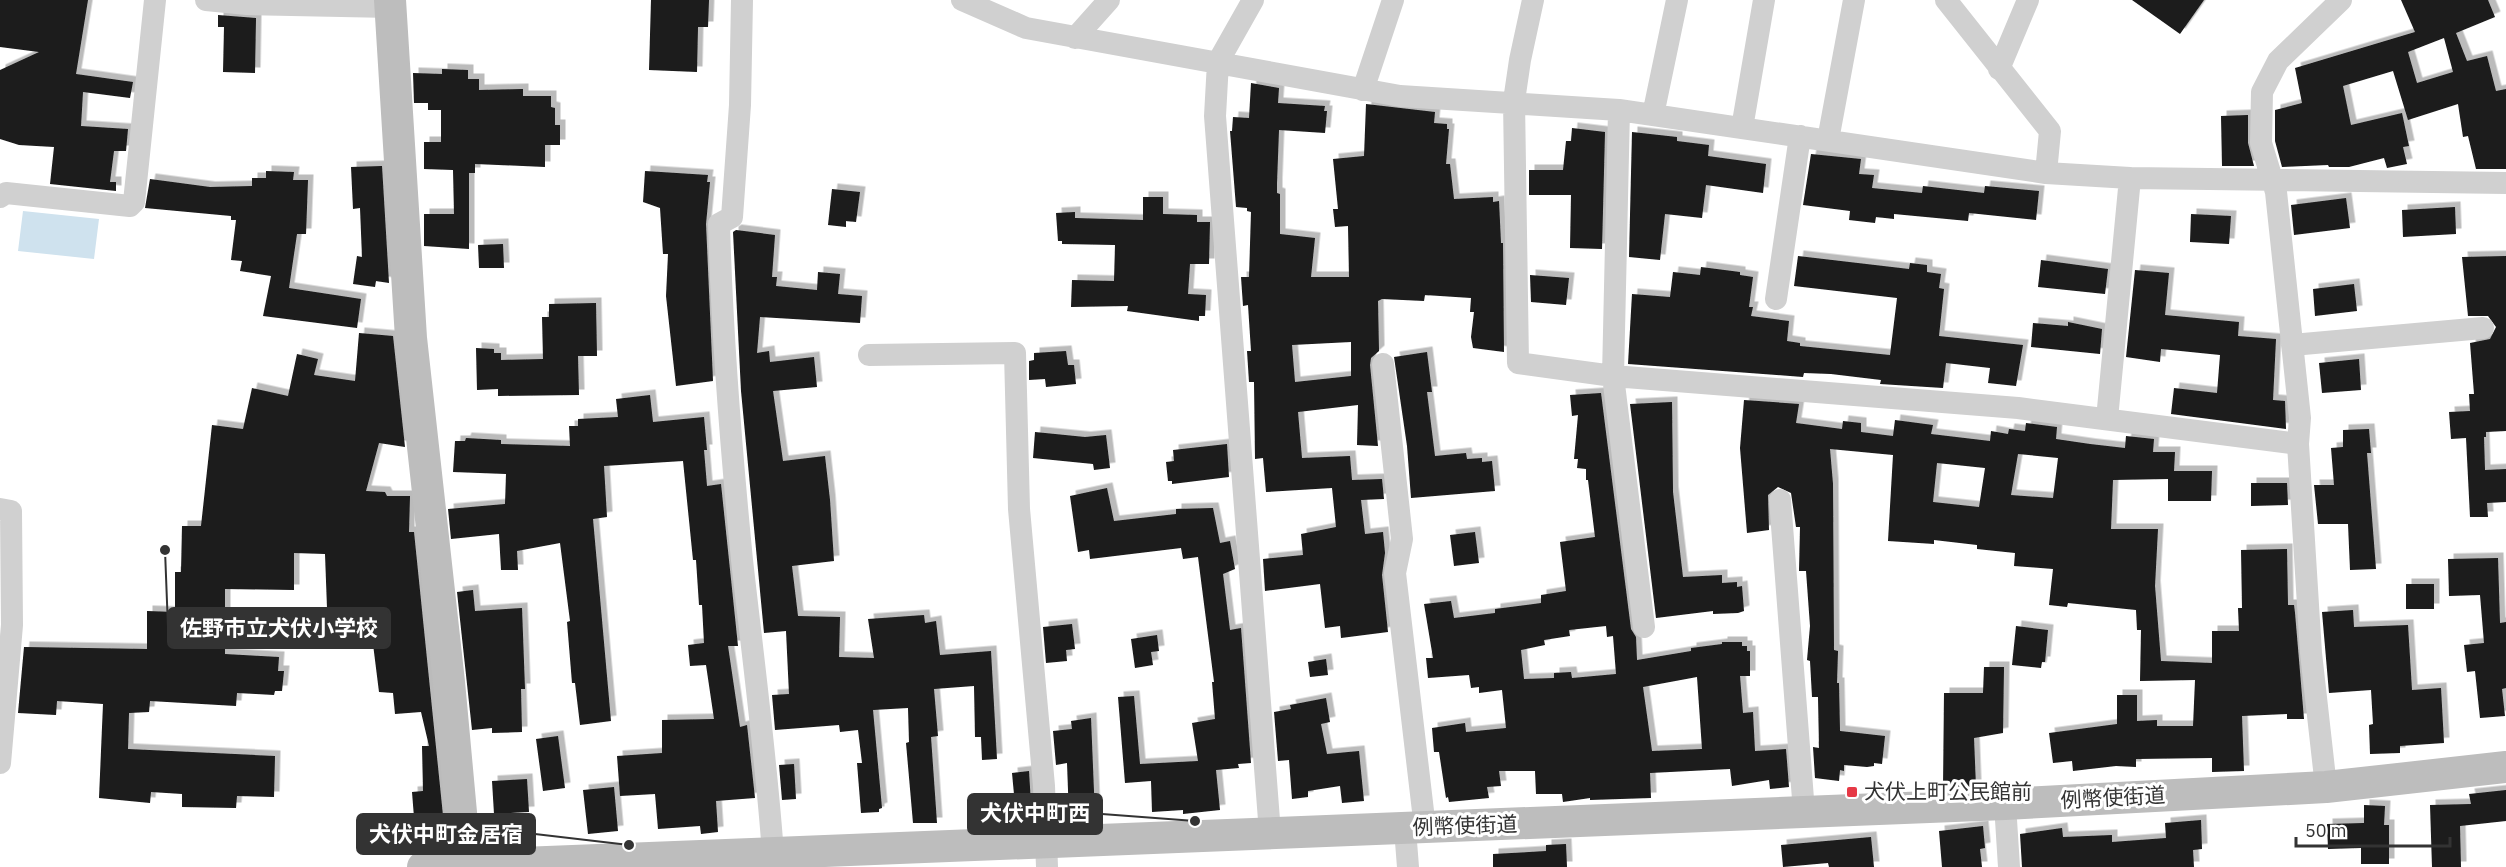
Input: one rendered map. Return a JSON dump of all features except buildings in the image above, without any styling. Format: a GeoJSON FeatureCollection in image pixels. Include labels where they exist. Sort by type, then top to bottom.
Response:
{"type":"FeatureCollection","features":[{"type":"Feature","properties":{"kind":"main road"},"geometry":{"type":"LineString","coordinates":[[391,4],[411,338],[449,682],[466,866]]}},
{"type":"Feature","properties":{"kind":"main road","name":"例幣使街道"},"geometry":{"type":"LineString","coordinates":[[423,867],[773,854],[1047,855],[1270,833],[2005,804],[2326,787],[2506,767]]}},
{"type":"Feature","properties":{"kind":"street"},"geometry":{"type":"LineString","coordinates":[[0,197],[6,193],[130,206],[134,202],[155,0]]}},
{"type":"Feature","properties":{"kind":"street"},"geometry":{"type":"LineString","coordinates":[[206,0],[247,4],[391,4]]}},
{"type":"Feature","properties":{"kind":"street"},"geometry":{"type":"LineString","coordinates":[[742,0],[740,105],[732,217],[719,224],[721,297],[738,513],[767,773],[773,854]]}},
{"type":"Feature","properties":{"kind":"street"},"geometry":{"type":"LineString","coordinates":[[962,0],[1026,28],[1400,96],[1514,101],[1619,110],[2046,173],[2130,178],[2270,178],[2506,183]]}},
{"type":"Feature","properties":{"kind":"street"},"geometry":{"type":"LineString","coordinates":[[1075,38],[1109,0]]}},
{"type":"Feature","properties":{"kind":"street"},"geometry":{"type":"LineString","coordinates":[[1253,0],[1218,62],[1215,116],[1270,833]]}},
{"type":"Feature","properties":{"kind":"street"},"geometry":{"type":"LineString","coordinates":[[1363,90],[1393,0]]}},
{"type":"Feature","properties":{"kind":"street"},"geometry":{"type":"LineString","coordinates":[[1533,0],[1514,101],[1518,363],[1613,376],[2006,407],[2298,444]]}},
{"type":"Feature","properties":{"kind":"street"},"geometry":{"type":"LineString","coordinates":[[1653,115],[1677,0]]}},
{"type":"Feature","properties":{"kind":"street"},"geometry":{"type":"LineString","coordinates":[[1742,128],[1764,0]]}},
{"type":"Feature","properties":{"kind":"street"},"geometry":{"type":"LineString","coordinates":[[1828,140],[1854,0]]}},
{"type":"Feature","properties":{"kind":"street"},"geometry":{"type":"LineString","coordinates":[[1946,0],[2050,131],[2046,173]]}},
{"type":"Feature","properties":{"kind":"street"},"geometry":{"type":"LineString","coordinates":[[1999,69],[2028,0]]}},
{"type":"Feature","properties":{"kind":"street"},"geometry":{"type":"LineString","coordinates":[[2326,787],[2311,653],[2298,444],[2300,418],[2276,192],[2261,143],[2262,92],[2278,61],[2341,0]]}},
{"type":"Feature","properties":{"kind":"street"},"geometry":{"type":"LineString","coordinates":[[1619,110],[1613,376],[1644,627]]}},
{"type":"Feature","properties":{"kind":"street"},"geometry":{"type":"LineString","coordinates":[[1776,299],[1800,136]]}},
{"type":"Feature","properties":{"kind":"street"},"geometry":{"type":"LineString","coordinates":[[2107,419],[2130,178]]}},
{"type":"Feature","properties":{"kind":"street"},"geometry":{"type":"LineString","coordinates":[[2292,345],[2483,328]]}},
{"type":"Feature","properties":{"kind":"street"},"geometry":{"type":"LineString","coordinates":[[869,354],[1016,353],[1019,509],[1043,774],[1047,855]]}},
{"type":"Feature","properties":{"kind":"street"},"geometry":{"type":"LineString","coordinates":[[1383,364],[1402,539],[1395,573],[1415,828],[1408,867]]}},
{"type":"Feature","properties":{"kind":"street"},"geometry":{"type":"LineString","coordinates":[[1780,500],[1804,812]]}},
{"type":"Feature","properties":{"kind":"street"},"geometry":{"type":"LineString","coordinates":[[0,509],[11,511],[12,625],[0,763]]}},
{"type":"Feature","properties":{"kind":"street"},"geometry":{"type":"LineString","coordinates":[[2005,804],[2008,867]]}},
{"type":"Feature","properties":{"kind":"water"},"geometry":{"type":"Polygon","coordinates":[[[23,211],[99,219],[94,259],[18,251],[23,211]]]}},
{"type":"Feature","properties":{"kind":"place","name":"佐野市立犬伏小学校"},"geometry":{"type":"Point","coordinates":[165,550]}},
{"type":"Feature","properties":{"kind":"place","name":"犬伏上町公民館前"},"geometry":{"type":"Point","coordinates":[1852,792]}},
{"type":"Feature","properties":{"kind":"place","name":"犬伏中町西"},"geometry":{"type":"Point","coordinates":[1195,821]}},
{"type":"Feature","properties":{"kind":"place","name":"犬伏中町金居宿"},"geometry":{"type":"Point","coordinates":[629,845]}}]}
